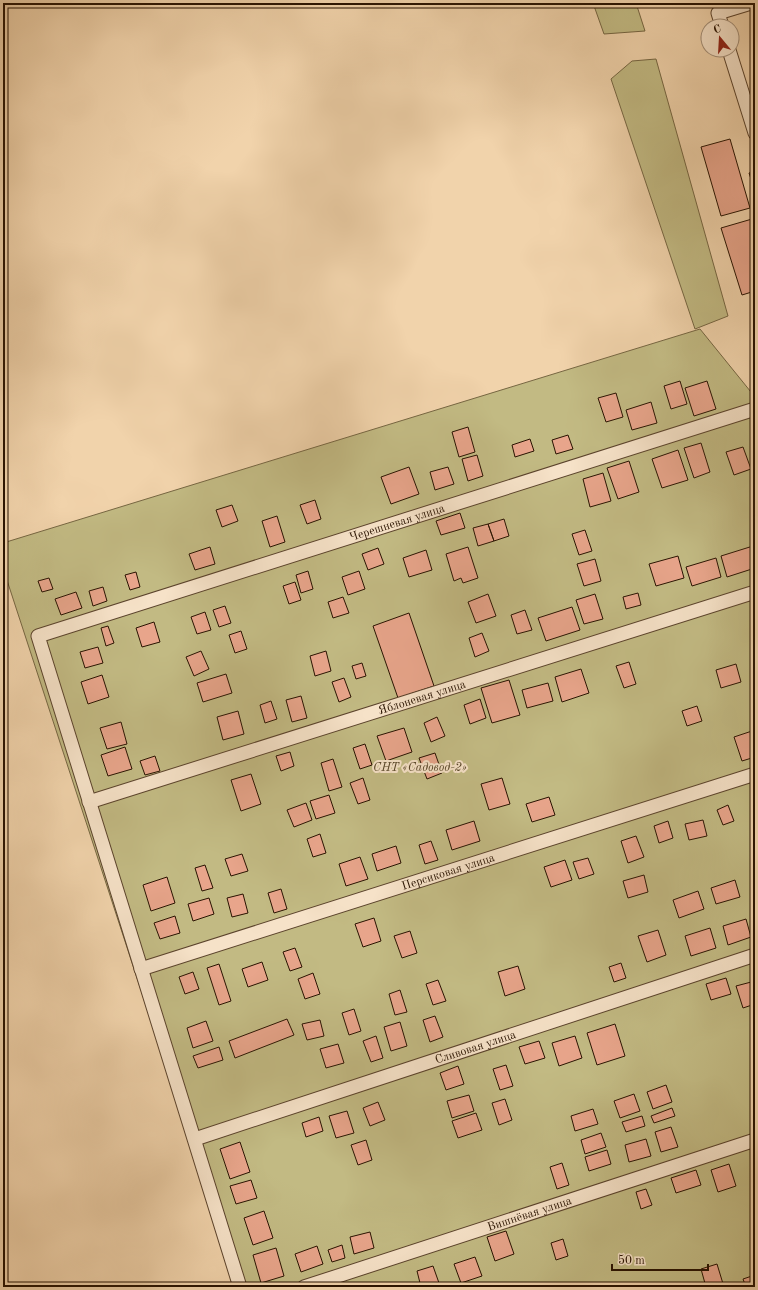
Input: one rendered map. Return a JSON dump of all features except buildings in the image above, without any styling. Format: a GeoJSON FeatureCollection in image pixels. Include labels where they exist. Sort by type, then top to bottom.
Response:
{"type":"FeatureCollection","features":[{"type":"Feature","properties":{"kind":"street"},"geometry":{"type":"LineString","coordinates":[[720,18],[718,13],[751,3]]}},
{"type":"Feature","properties":{"kind":"street"},"geometry":{"type":"LineString","coordinates":[[732,58],[755,133]]}},
{"type":"Feature","properties":{"kind":"street","name":"Черешневая улица"},"geometry":{"type":"LineString","coordinates":[[89,802],[38,636],[755,409]]}},
{"type":"Feature","properties":{"kind":"street","name":"Яблоневая улица"},"geometry":{"type":"LineString","coordinates":[[89,802],[755,592]]}},
{"type":"Feature","properties":{"kind":"street","name":"Персиковая улица"},"geometry":{"type":"LineString","coordinates":[[141,969],[755,774]]}},
{"type":"Feature","properties":{"kind":"street"},"geometry":{"type":"LineString","coordinates":[[89,802],[240,1287]]}},
{"type":"Feature","properties":{"kind":"street","name":"Сливовая улица"},"geometry":{"type":"LineString","coordinates":[[195,1139],[755,956]]}},
{"type":"Feature","properties":{"kind":"street","name":"Вишнёвая улица"},"geometry":{"type":"LineString","coordinates":[[304,1287],[755,1140]]}},
{"type":"Feature","properties":{"kind":"green space"},"geometry":{"type":"Polygon","coordinates":[[[593,3],[636,3],[645,31],[604,34],[593,3]]]}},
{"type":"Feature","properties":{"kind":"green space"},"geometry":{"type":"Polygon","coordinates":[[[656,59],[728,316],[695,329],[611,79],[632,61],[656,59]]]}},
{"type":"Feature","properties":{"kind":"green space","name":"СНТ «Садовод-2»"},"geometry":{"type":"Polygon","coordinates":[[[700,329],[755,397],[755,1287],[238,1287],[3,568],[3,543],[700,329]]]}}]}
